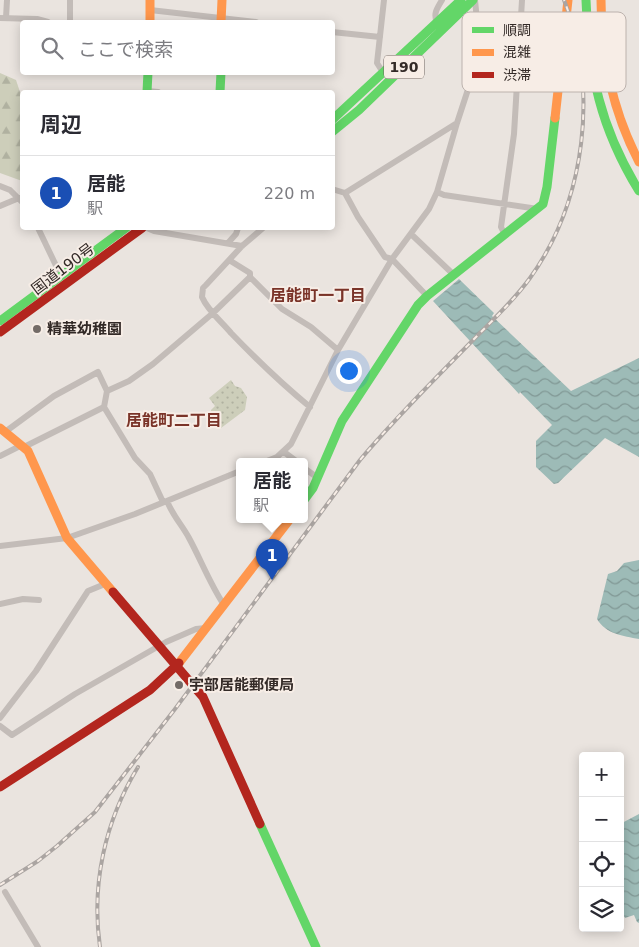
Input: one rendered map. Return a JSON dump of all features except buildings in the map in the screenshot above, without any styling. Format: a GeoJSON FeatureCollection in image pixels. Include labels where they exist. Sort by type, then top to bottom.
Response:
{"type":"FeatureCollection","features":[{"type":"Feature","properties":{"kind":"main road"},"geometry":{"type":"LineString","coordinates":[[150,0],[150,20]]}},
{"type":"Feature","properties":{"kind":"main road"},"geometry":{"type":"LineString","coordinates":[[222,0],[222,20]]}},
{"type":"Feature","properties":{"kind":"main road","name":"190"},"geometry":{"type":"LineString","coordinates":[[335,118],[461,0]]}},
{"type":"Feature","properties":{"kind":"main road","name":"190"},"geometry":{"type":"LineString","coordinates":[[335,130],[359,110],[474,0]]}},
{"type":"Feature","properties":{"kind":"main road"},"geometry":{"type":"LineString","coordinates":[[147,90],[148,75]]}},
{"type":"Feature","properties":{"kind":"main road"},"geometry":{"type":"LineString","coordinates":[[220,90],[221,75]]}},
{"type":"Feature","properties":{"kind":"main road"},"geometry":{"type":"LineString","coordinates":[[308,494],[318,478],[342,421],[418,305],[543,204],[548,187],[558,92]]}},
{"type":"Feature","properties":{"kind":"main road"},"geometry":{"type":"LineString","coordinates":[[595,92],[597,102],[618,155],[639,191]]}},
{"type":"Feature","properties":{"kind":"main road"},"geometry":{"type":"LineString","coordinates":[[611,92],[621,125],[639,162]]}},
{"type":"Feature","properties":{"kind":"main road","name":"国道190号"},"geometry":{"type":"LineString","coordinates":[[0,321],[119,230]]}},
{"type":"Feature","properties":{"kind":"main road","name":"国道190号"},"geometry":{"type":"LineString","coordinates":[[0,332],[135,230]]}},
{"type":"Feature","properties":{"kind":"main road"},"geometry":{"type":"LineString","coordinates":[[3,430],[23,446],[36,467],[67,538],[203,697],[316,947]]}},
{"type":"Feature","properties":{"kind":"main road"},"geometry":{"type":"LineString","coordinates":[[0,787],[150,690],[177,666],[287,523]]}},
{"type":"Feature","properties":{"kind":"street"},"geometry":{"type":"LineString","coordinates":[[7,0],[3,18],[41,20]]}},
{"type":"Feature","properties":{"kind":"street"},"geometry":{"type":"LineString","coordinates":[[70,0],[70,20]]}},
{"type":"Feature","properties":{"kind":"street"},"geometry":{"type":"LineString","coordinates":[[384,0],[377,63],[390,81]]}},
{"type":"Feature","properties":{"kind":"street"},"geometry":{"type":"LineString","coordinates":[[437,23],[434,17],[442,0]]}},
{"type":"Feature","properties":{"kind":"street"},"geometry":{"type":"LineString","coordinates":[[150,10],[222,20]]}},
{"type":"Feature","properties":{"kind":"street"},"geometry":{"type":"LineString","coordinates":[[335,32],[380,37]]}},
{"type":"Feature","properties":{"kind":"street"},"geometry":{"type":"LineString","coordinates":[[273,458],[284,452],[292,444],[338,350],[392,259],[411,234],[438,192],[467,92]]}},
{"type":"Feature","properties":{"kind":"street"},"geometry":{"type":"LineString","coordinates":[[504,235],[501,227],[514,134],[517,92]]}},
{"type":"Feature","properties":{"kind":"street"},"geometry":{"type":"LineString","coordinates":[[345,193],[457,123]]}},
{"type":"Feature","properties":{"kind":"street"},"geometry":{"type":"LineString","coordinates":[[0,186],[10,190],[20,199]]}},
{"type":"Feature","properties":{"kind":"street"},"geometry":{"type":"LineString","coordinates":[[335,190],[345,193],[358,217],[385,257],[392,259],[427,296]]}},
{"type":"Feature","properties":{"kind":"street"},"geometry":{"type":"LineString","coordinates":[[438,192],[444,195],[538,209]]}},
{"type":"Feature","properties":{"kind":"street"},"geometry":{"type":"LineString","coordinates":[[0,206],[20,200]]}},
{"type":"Feature","properties":{"kind":"street"},"geometry":{"type":"LineString","coordinates":[[39,230],[61,276]]}},
{"type":"Feature","properties":{"kind":"street"},"geometry":{"type":"LineString","coordinates":[[154,230],[242,246]]}},
{"type":"Feature","properties":{"kind":"street"},"geometry":{"type":"LineString","coordinates":[[228,243],[237,230]]}},
{"type":"Feature","properties":{"kind":"street"},"geometry":{"type":"LineString","coordinates":[[261,230],[242,246],[203,288],[202,297],[213,313],[272,374],[310,407]]}},
{"type":"Feature","properties":{"kind":"street"},"geometry":{"type":"LineString","coordinates":[[411,234],[454,274]]}},
{"type":"Feature","properties":{"kind":"street"},"geometry":{"type":"LineString","coordinates":[[229,260],[250,273],[250,277],[282,309],[311,327],[338,350]]}},
{"type":"Feature","properties":{"kind":"street"},"geometry":{"type":"LineString","coordinates":[[108,391],[140,374],[213,313],[250,277]]}},
{"type":"Feature","properties":{"kind":"street"},"geometry":{"type":"LineString","coordinates":[[3,430],[54,396],[98,372],[108,391],[104,407],[135,458],[150,474],[165,502],[187,534],[216,593],[224,604]]}},
{"type":"Feature","properties":{"kind":"street"},"geometry":{"type":"LineString","coordinates":[[0,456],[104,407]]}},
{"type":"Feature","properties":{"kind":"street"},"geometry":{"type":"LineString","coordinates":[[284,452],[292,458]]}},
{"type":"Feature","properties":{"kind":"street"},"geometry":{"type":"LineString","coordinates":[[308,471],[318,478]]}},
{"type":"Feature","properties":{"kind":"street"},"geometry":{"type":"LineString","coordinates":[[0,546],[67,538],[119,520],[236,473]]}},
{"type":"Feature","properties":{"kind":"street"},"geometry":{"type":"LineString","coordinates":[[0,718],[36,671],[88,591],[106,584]]}},
{"type":"Feature","properties":{"kind":"street"},"geometry":{"type":"LineString","coordinates":[[0,604],[23,599],[39,600]]}},
{"type":"Feature","properties":{"kind":"street"},"geometry":{"type":"LineString","coordinates":[[0,726],[12,735],[75,694],[160,646],[196,629],[206,628]]}},
{"type":"Feature","properties":{"kind":"street"},"geometry":{"type":"LineString","coordinates":[[5,892],[38,947]]}},
{"type":"Feature","properties":{"kind":"green space"},"geometry":{"type":"Polygon","coordinates":[[[0,73],[16,80],[20,92],[20,180],[0,173],[0,73]]]}},
{"type":"Feature","properties":{"kind":"green space"},"geometry":{"type":"Polygon","coordinates":[[[231,380],[235,386],[241,388],[247,397],[245,410],[221,428],[211,413],[215,406],[209,398],[231,380]]]}},
{"type":"Feature","properties":{"kind":"water"},"geometry":{"type":"Polygon","coordinates":[[[459,279],[494,313],[492,316],[571,391],[639,358],[639,457],[605,438],[558,483],[554,484],[536,467],[536,441],[552,425],[520,392],[519,394],[433,301],[459,279]]]}},
{"type":"Feature","properties":{"kind":"water"},"geometry":{"type":"Polygon","coordinates":[[[639,560],[639,639],[610,631],[597,619],[608,574],[617,571],[624,563],[639,560]]]}},
{"type":"Feature","properties":{"kind":"water"},"geometry":{"type":"Polygon","coordinates":[[[639,814],[639,923],[634,915],[625,918],[624,916],[624,822],[639,814]]]}},
{"type":"Feature","properties":{"kind":"railway"},"geometry":{"type":"LineString","coordinates":[[564,0],[568,12]]}},
{"type":"Feature","properties":{"kind":"railway"},"geometry":{"type":"LineString","coordinates":[[0,885],[38,861],[95,812],[175,709],[360,460],[402,413],[505,308],[530,278],[549,247],[564,214],[575,179],[581,143],[582,92]]}},
{"type":"Feature","properties":{"kind":"railway"},"geometry":{"type":"LineString","coordinates":[[100,947],[98,900],[103,854],[117,809],[138,767]]}},
{"type":"Feature","properties":{"kind":"traffic: fast"},"geometry":{"type":"LineString","coordinates":[[335,117],[461,0]]}},
{"type":"Feature","properties":{"kind":"traffic: fast"},"geometry":{"type":"LineString","coordinates":[[335,130],[359,110],[473,0]]}},
{"type":"Feature","properties":{"kind":"traffic: fast"},"geometry":{"type":"LineString","coordinates":[[586,0],[587,12]]}},
{"type":"Feature","properties":{"kind":"traffic: fast"},"geometry":{"type":"LineString","coordinates":[[147,90],[148,75]]}},
{"type":"Feature","properties":{"kind":"traffic: fast"},"geometry":{"type":"LineString","coordinates":[[220,90],[221,75]]}},
{"type":"Feature","properties":{"kind":"traffic: fast"},"geometry":{"type":"LineString","coordinates":[[597,92],[615,145],[639,191]]}},
{"type":"Feature","properties":{"kind":"traffic: fast"},"geometry":{"type":"LineString","coordinates":[[308,495],[313,488],[342,421],[418,305],[543,204],[547,187],[555,118]]}},
{"type":"Feature","properties":{"kind":"traffic: fast"},"geometry":{"type":"LineString","coordinates":[[0,321],[123,230]]}},
{"type":"Feature","properties":{"kind":"traffic: fast"},"geometry":{"type":"LineString","coordinates":[[260,824],[316,947]]}},
{"type":"Feature","properties":{"kind":"traffic: slow"},"geometry":{"type":"LineString","coordinates":[[150,0],[150,20]]}},
{"type":"Feature","properties":{"kind":"traffic: slow"},"geometry":{"type":"LineString","coordinates":[[221,20],[222,0]]}},
{"type":"Feature","properties":{"kind":"traffic: slow"},"geometry":{"type":"LineString","coordinates":[[567,12],[568,0]]}},
{"type":"Feature","properties":{"kind":"traffic: slow"},"geometry":{"type":"LineString","coordinates":[[601,0],[602,12]]}},
{"type":"Feature","properties":{"kind":"traffic: slow"},"geometry":{"type":"LineString","coordinates":[[555,118],[558,92]]}},
{"type":"Feature","properties":{"kind":"traffic: slow"},"geometry":{"type":"LineString","coordinates":[[612,92],[622,123],[639,162]]}},
{"type":"Feature","properties":{"kind":"traffic: slow"},"geometry":{"type":"LineString","coordinates":[[0,428],[28,451],[67,538],[113,592]]}},
{"type":"Feature","properties":{"kind":"traffic: slow"},"geometry":{"type":"LineString","coordinates":[[179,663],[287,523]]}},
{"type":"Feature","properties":{"kind":"traffic: jam"},"geometry":{"type":"LineString","coordinates":[[0,332],[139,230]]}},
{"type":"Feature","properties":{"kind":"traffic: jam"},"geometry":{"type":"LineString","coordinates":[[113,592],[203,697],[260,824]]}},
{"type":"Feature","properties":{"kind":"traffic: jam"},"geometry":{"type":"LineString","coordinates":[[0,787],[150,690],[179,663]]}},
{"type":"Feature","properties":{"kind":"place","name":"精華幼稚園"},"geometry":{"type":"Point","coordinates":[37,329]}},
{"type":"Feature","properties":{"kind":"place","name":"居能"},"geometry":{"type":"Point","coordinates":[272,580]}},
{"type":"Feature","properties":{"kind":"place","name":"宇部居能郵便局"},"geometry":{"type":"Point","coordinates":[179,685]}},
{"type":"Feature","properties":{"kind":"district","name":"居能町一丁目"},"geometry":{"type":"Point","coordinates":[318,295]}},
{"type":"Feature","properties":{"kind":"district","name":"居能町二丁目"},"geometry":{"type":"Point","coordinates":[174,420]}}]}
